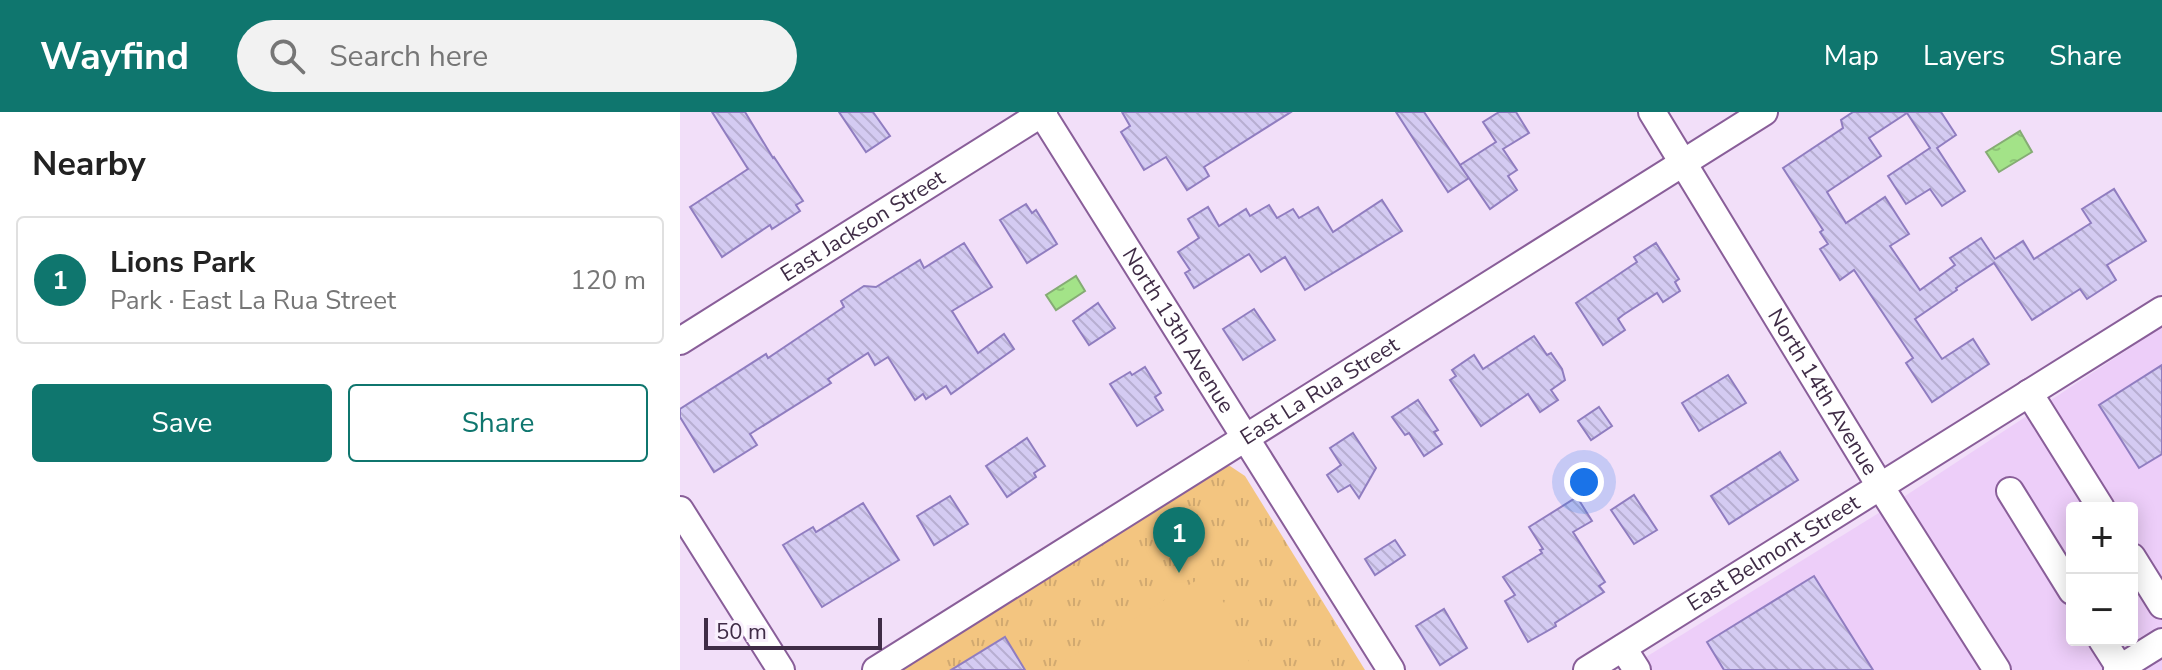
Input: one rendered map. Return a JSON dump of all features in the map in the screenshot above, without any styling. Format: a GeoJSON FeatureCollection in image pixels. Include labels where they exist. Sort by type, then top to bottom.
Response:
{"type":"FeatureCollection","features":[{"type":"Feature","properties":{"kind":"street","name":"East Jackson Street"},"geometry":{"type":"LineString","coordinates":[[680,341],[1042,112]]}},
{"type":"Feature","properties":{"kind":"street","name":"North 13th Avenue"},"geometry":{"type":"LineString","coordinates":[[1042,112],[1391,670]]}},
{"type":"Feature","properties":{"kind":"street","name":"North 14th Avenue"},"geometry":{"type":"LineString","coordinates":[[1652,112],[1880,486],[1997,670]]}},
{"type":"Feature","properties":{"kind":"street","name":"East La Rua Street"},"geometry":{"type":"LineString","coordinates":[[876,670],[1764,112]]}},
{"type":"Feature","properties":{"kind":"street","name":"East Belmont Street"},"geometry":{"type":"LineString","coordinates":[[1587,670],[1630,659],[1880,486],[2162,310]]}},
{"type":"Feature","properties":{"kind":"street"},"geometry":{"type":"LineString","coordinates":[[2029,393],[2097,502]]}},
{"type":"Feature","properties":{"kind":"street"},"geometry":{"type":"LineString","coordinates":[[2010,491],[2066,581]]}},
{"type":"Feature","properties":{"kind":"street"},"geometry":{"type":"LineString","coordinates":[[680,510],[781,670]]}},
{"type":"Feature","properties":{"kind":"street"},"geometry":{"type":"LineString","coordinates":[[2138,567],[2162,605]]}},
{"type":"Feature","properties":{"kind":"street"},"geometry":{"type":"LineString","coordinates":[[2105,646],[2118,669],[2162,642]]}},
{"type":"Feature","properties":{"kind":"shaded area"},"geometry":{"type":"Polygon","coordinates":[[[2162,327],[2162,670],[2011,670],[1902,498],[2162,327]]]}},
{"type":"Feature","properties":{"kind":"shaded area"},"geometry":{"type":"Polygon","coordinates":[[[1882,511],[1982,670],[1625,670],[1882,511]]]}},
{"type":"Feature","properties":{"kind":"green space"},"geometry":{"type":"Polygon","coordinates":[[[1230,466],[1245,476],[1365,670],[898,670],[1220,467],[1230,466]]]}},
{"type":"Feature","properties":{"kind":"green space"},"geometry":{"type":"Polygon","coordinates":[[[1207,574],[1239,632],[1251,670],[1049,670],[1207,574]]]}},
{"type":"Feature","properties":{"kind":"water"},"geometry":{"type":"Polygon","coordinates":[[[2020,131],[2032,152],[1999,172],[1986,152],[2020,131]]]}},
{"type":"Feature","properties":{"kind":"water"},"geometry":{"type":"Polygon","coordinates":[[[1076,276],[1085,291],[1056,310],[1046,295],[1076,276]]]}},
{"type":"Feature","properties":{"kind":"building"},"geometry":{"type":"Polygon","coordinates":[[[712,112],[745,112],[803,201],[796,205],[800,211],[772,229],[770,225],[722,257],[690,207],[748,169],[712,112]]]}},
{"type":"Feature","properties":{"kind":"building"},"geometry":{"type":"Polygon","coordinates":[[[839,112],[873,112],[890,136],[866,152],[839,112]]]}},
{"type":"Feature","properties":{"kind":"building"},"geometry":{"type":"Polygon","coordinates":[[[1122,112],[1291,112],[1204,167],[1209,176],[1187,190],[1166,157],[1144,170],[1121,132],[1130,126],[1122,112]]]}},
{"type":"Feature","properties":{"kind":"building"},"geometry":{"type":"Polygon","coordinates":[[[1396,112],[1424,112],[1469,178],[1448,192],[1396,112]]]}},
{"type":"Feature","properties":{"kind":"building"},"geometry":{"type":"Polygon","coordinates":[[[1499,112],[1516,112],[1529,133],[1503,149],[1517,170],[1508,176],[1517,190],[1490,209],[1460,165],[1496,142],[1483,122],[1499,112]]]}},
{"type":"Feature","properties":{"kind":"building"},"geometry":{"type":"Polygon","coordinates":[[[1853,112],[1941,112],[1956,135],[1937,148],[1965,191],[1942,206],[1930,189],[1906,204],[1888,176],[1930,148],[1907,113],[1869,138],[1881,156],[1827,192],[1846,223],[1885,197],[1909,234],[1890,246],[1920,290],[1955,265],[1950,258],[1981,238],[1995,259],[2023,241],[2034,259],[2091,223],[2082,209],[2114,189],[2146,241],[2107,265],[2116,280],[2087,299],[2080,289],[2032,320],[1994,263],[1956,288],[1915,319],[1942,359],[1973,339],[1989,364],[1932,402],[1906,363],[1913,358],[1854,270],[1840,280],[1820,249],[1828,244],[1820,232],[1823,230],[1783,168],[1843,128],[1841,120],[1853,112]]]}},
{"type":"Feature","properties":{"kind":"building"},"geometry":{"type":"Polygon","coordinates":[[[1382,200],[1402,231],[1305,290],[1285,257],[1261,272],[1249,254],[1194,288],[1185,273],[1190,270],[1178,252],[1199,238],[1188,219],[1208,207],[1219,226],[1246,209],[1250,216],[1269,205],[1277,218],[1293,209],[1299,218],[1318,207],[1333,232],[1382,200]]]}},
{"type":"Feature","properties":{"kind":"building"},"geometry":{"type":"Polygon","coordinates":[[[1026,204],[1032,213],[1036,210],[1057,244],[1027,263],[1000,220],[1026,204]]]}},
{"type":"Feature","properties":{"kind":"building"},"geometry":{"type":"Polygon","coordinates":[[[964,243],[992,287],[952,311],[978,353],[1004,334],[1014,349],[951,394],[946,386],[926,399],[923,394],[915,400],[888,357],[875,365],[868,353],[828,379],[831,383],[750,434],[757,445],[714,472],[680,417],[680,409],[766,354],[768,358],[844,307],[841,301],[864,286],[876,287],[920,260],[924,268],[964,243]]]}},
{"type":"Feature","properties":{"kind":"building"},"geometry":{"type":"Polygon","coordinates":[[[1656,243],[1679,279],[1675,282],[1680,291],[1663,302],[1657,293],[1623,315],[1618,319],[1625,330],[1603,345],[1576,303],[1637,262],[1634,257],[1656,243]]]}},
{"type":"Feature","properties":{"kind":"building"},"geometry":{"type":"Polygon","coordinates":[[[1098,303],[1115,328],[1089,345],[1073,321],[1098,303]]]}},
{"type":"Feature","properties":{"kind":"building"},"geometry":{"type":"Polygon","coordinates":[[[1254,309],[1275,340],[1243,360],[1223,329],[1254,309]]]}},
{"type":"Feature","properties":{"kind":"building"},"geometry":{"type":"Polygon","coordinates":[[[1534,336],[1562,369],[1565,380],[1551,390],[1558,400],[1540,412],[1528,394],[1481,426],[1450,380],[1456,376],[1452,370],[1474,355],[1483,369],[1534,336]]]}},
{"type":"Feature","properties":{"kind":"building"},"geometry":{"type":"Polygon","coordinates":[[[2162,365],[2162,454],[2139,468],[2099,405],[2162,365]]]}},
{"type":"Feature","properties":{"kind":"building"},"geometry":{"type":"Polygon","coordinates":[[[1145,367],[1161,393],[1155,397],[1163,410],[1137,426],[1110,384],[1145,367]]]}},
{"type":"Feature","properties":{"kind":"building"},"geometry":{"type":"Polygon","coordinates":[[[1728,375],[1746,403],[1699,431],[1682,403],[1728,375]]]}},
{"type":"Feature","properties":{"kind":"building"},"geometry":{"type":"Polygon","coordinates":[[[1418,400],[1438,430],[1434,432],[1442,444],[1424,456],[1409,433],[1405,435],[1392,417],[1418,400]]]}},
{"type":"Feature","properties":{"kind":"building"},"geometry":{"type":"Polygon","coordinates":[[[1599,407],[1612,426],[1591,440],[1578,421],[1599,407]]]}},
{"type":"Feature","properties":{"kind":"building"},"geometry":{"type":"Polygon","coordinates":[[[1353,433],[1376,468],[1359,498],[1350,485],[1338,492],[1327,475],[1341,465],[1330,448],[1353,433]]]}},
{"type":"Feature","properties":{"kind":"building"},"geometry":{"type":"Polygon","coordinates":[[[1027,438],[1045,466],[1034,473],[1036,477],[1007,497],[986,466],[1027,438]]]}},
{"type":"Feature","properties":{"kind":"building"},"geometry":{"type":"Polygon","coordinates":[[[1780,452],[1798,480],[1729,524],[1711,496],[1780,452]]]}},
{"type":"Feature","properties":{"kind":"building"},"geometry":{"type":"Polygon","coordinates":[[[1634,495],[1657,530],[1634,544],[1611,510],[1634,495]]]}},
{"type":"Feature","properties":{"kind":"building"},"geometry":{"type":"Polygon","coordinates":[[[950,496],[968,524],[934,545],[917,516],[950,496]]]}},
{"type":"Feature","properties":{"kind":"building"},"geometry":{"type":"Polygon","coordinates":[[[1577,497],[1592,521],[1573,532],[1605,582],[1599,586],[1604,592],[1528,642],[1505,601],[1515,595],[1503,577],[1542,553],[1540,550],[1543,549],[1529,527],[1577,497]]]}},
{"type":"Feature","properties":{"kind":"building"},"geometry":{"type":"Polygon","coordinates":[[[863,503],[899,560],[822,607],[783,545],[813,527],[816,532],[863,503]]]}},
{"type":"Feature","properties":{"kind":"building"},"geometry":{"type":"Polygon","coordinates":[[[1395,540],[1405,555],[1375,575],[1365,559],[1395,540]]]}},
{"type":"Feature","properties":{"kind":"building"},"geometry":{"type":"Polygon","coordinates":[[[1814,576],[1873,670],[1724,670],[1707,642],[1814,576]]]}},
{"type":"Feature","properties":{"kind":"building"},"geometry":{"type":"Polygon","coordinates":[[[1444,609],[1467,648],[1440,665],[1416,626],[1444,609]]]}},
{"type":"Feature","properties":{"kind":"building"},"geometry":{"type":"Polygon","coordinates":[[[1005,637],[1025,670],[951,670],[1005,637]]]}},
{"type":"Feature","properties":{"kind":"place","name":"Lions Park"},"geometry":{"type":"Point","coordinates":[1179,573]}}]}
